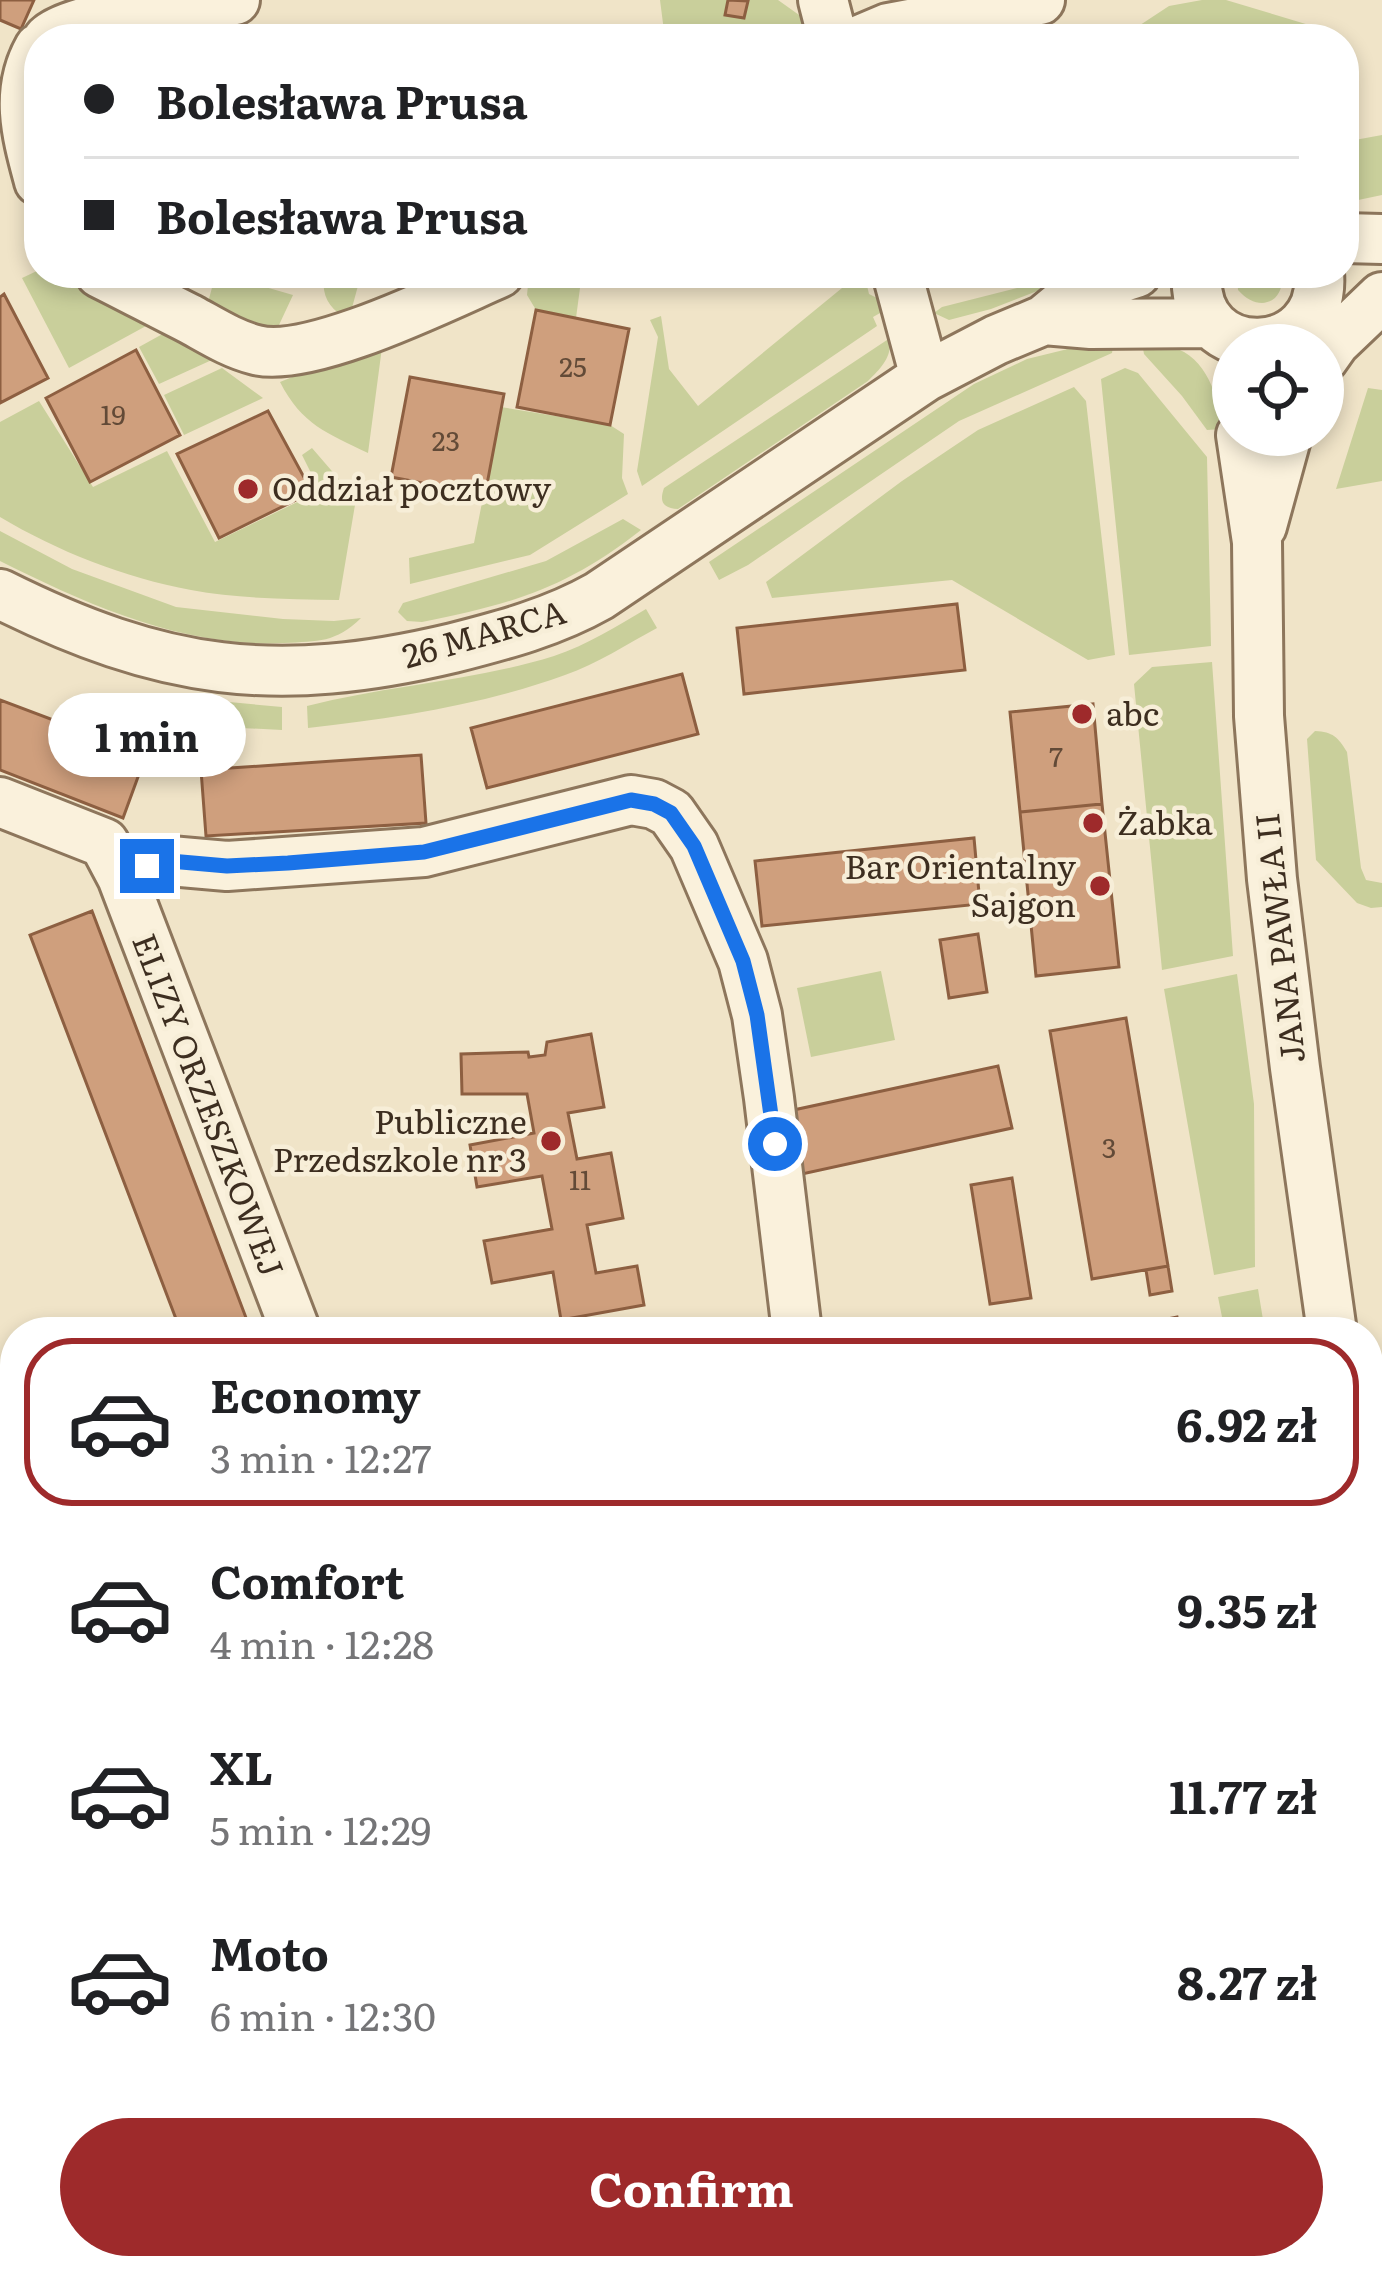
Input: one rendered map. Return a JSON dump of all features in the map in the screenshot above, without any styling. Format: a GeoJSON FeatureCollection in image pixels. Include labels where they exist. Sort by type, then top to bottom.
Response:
{"type":"FeatureCollection","features":[{"type":"Feature","properties":{"kind":"street"},"geometry":{"type":"LineString","coordinates":[[75,24],[235,0]]}},
{"type":"Feature","properties":{"kind":"street"},"geometry":{"type":"LineString","coordinates":[[910,24],[1040,0]]}},
{"type":"Feature","properties":{"kind":"street"},"geometry":{"type":"LineString","coordinates":[[128,288],[229,341],[260,352],[313,346],[357,334],[464,288]]}},
{"type":"Feature","properties":{"kind":"street"},"geometry":{"type":"LineString","coordinates":[[901,288],[926,377]]}},
{"type":"Feature","properties":{"kind":"street","name":"26 MARCA"},"geometry":{"type":"LineString","coordinates":[[0,595],[122,646],[230,670],[331,670],[441,650],[544,622],[587,603],[926,377],[1044,320],[1089,288]]}},
{"type":"Feature","properties":{"kind":"street"},"geometry":{"type":"LineString","coordinates":[[1198,288],[1212,324]]}},
{"type":"Feature","properties":{"kind":"street"},"geometry":{"type":"LineString","coordinates":[[1344,333],[1382,296]]}},
{"type":"Feature","properties":{"kind":"street","name":"26 MARCA"},"geometry":{"type":"LineString","coordinates":[[1044,320],[1212,343]]}},
{"type":"Feature","properties":{"kind":"street","name":"JANA PAWŁA II"},"geometry":{"type":"LineString","coordinates":[[1244,456],[1257,542],[1258,698],[1272,879],[1330,1317]]}},
{"type":"Feature","properties":{"kind":"street","name":"JANA PAWŁA II"},"geometry":{"type":"LineString","coordinates":[[1257,542],[1281,456]]}},
{"type":"Feature","properties":{"kind":"street"},"geometry":{"type":"LineString","coordinates":[[0,802],[104,843],[122,877],[170,861],[248,865],[424,852],[631,800],[671,813],[694,846],[735,941],[757,1015],[794,1317]]}},
{"type":"Feature","properties":{"kind":"street","name":"ELIZY ORZESZKOWEJ"},"geometry":{"type":"LineString","coordinates":[[122,877],[290,1317]]}},
{"type":"Feature","properties":{"kind":"green space"},"geometry":{"type":"Polygon","coordinates":[[[660,0],[778,0],[812,24],[663,24],[660,0]]]}},
{"type":"Feature","properties":{"kind":"green space"},"geometry":{"type":"Polygon","coordinates":[[[1226,0],[1306,24],[1142,24],[1169,6],[1226,0]]]}},
{"type":"Feature","properties":{"kind":"green space"},"geometry":{"type":"Polygon","coordinates":[[[1382,135],[1382,195],[1359,200],[1359,139],[1382,135]]]}},
{"type":"Feature","properties":{"kind":"green space"},"geometry":{"type":"Polygon","coordinates":[[[27,288],[98,288],[157,320],[69,368],[27,288]]]}},
{"type":"Feature","properties":{"kind":"green space"},"geometry":{"type":"Polygon","coordinates":[[[212,288],[268,288],[293,295],[279,325],[258,337],[207,306],[212,288]]]}},
{"type":"Feature","properties":{"kind":"green space"},"geometry":{"type":"Polygon","coordinates":[[[324,288],[357,288],[349,319],[328,301],[324,288]]]}},
{"type":"Feature","properties":{"kind":"green space"},"geometry":{"type":"Polygon","coordinates":[[[528,288],[580,288],[576,318],[536,310],[528,288]]]}},
{"type":"Feature","properties":{"kind":"green space"},"geometry":{"type":"Polygon","coordinates":[[[842,288],[868,288],[869,294],[889,304],[873,317],[877,326],[642,486],[637,471],[658,337],[650,320],[661,316],[669,369],[698,406],[842,288]]]}},
{"type":"Feature","properties":{"kind":"green space"},"geometry":{"type":"Polygon","coordinates":[[[1017,288],[1045,288],[949,320],[934,313],[1017,288]]]}},
{"type":"Feature","properties":{"kind":"green space"},"geometry":{"type":"Polygon","coordinates":[[[1280,288],[1275,298],[1262,303],[1238,290],[1280,288]]]}},
{"type":"Feature","properties":{"kind":"green space"},"geometry":{"type":"Polygon","coordinates":[[[168,331],[214,359],[159,384],[139,347],[168,331]]]}},
{"type":"Feature","properties":{"kind":"green space"},"geometry":{"type":"Polygon","coordinates":[[[890,338],[887,357],[868,381],[678,509],[664,503],[664,488],[890,338]]]}},
{"type":"Feature","properties":{"kind":"green space"},"geometry":{"type":"Polygon","coordinates":[[[383,340],[368,453],[307,418],[280,382],[383,340]]]}},
{"type":"Feature","properties":{"kind":"green space"},"geometry":{"type":"Polygon","coordinates":[[[1114,341],[1112,353],[959,421],[719,580],[709,562],[974,384],[1027,359],[1114,341]]]}},
{"type":"Feature","properties":{"kind":"green space"},"geometry":{"type":"Polygon","coordinates":[[[1142,343],[1172,347],[1194,360],[1212,387],[1212,430],[1207,430],[1144,354],[1142,343]]]}},
{"type":"Feature","properties":{"kind":"green space"},"geometry":{"type":"Polygon","coordinates":[[[222,368],[263,398],[184,435],[164,395],[222,368]]]}},
{"type":"Feature","properties":{"kind":"green space"},"geometry":{"type":"Polygon","coordinates":[[[1125,368],[1138,373],[1207,457],[1211,646],[1129,655],[1101,379],[1125,368]]]}},
{"type":"Feature","properties":{"kind":"green space"},"geometry":{"type":"Polygon","coordinates":[[[1074,387],[1086,401],[1115,655],[1088,660],[952,580],[772,598],[766,582],[902,481],[978,430],[1074,387]]]}},
{"type":"Feature","properties":{"kind":"green space"},"geometry":{"type":"Polygon","coordinates":[[[1368,388],[1382,390],[1382,481],[1336,489],[1368,388]]]}},
{"type":"Feature","properties":{"kind":"green space"},"geometry":{"type":"Polygon","coordinates":[[[39,401],[93,487],[167,451],[215,542],[320,491],[302,455],[312,448],[356,499],[339,600],[246,597],[166,585],[92,562],[0,517],[0,422],[39,401]]]}},
{"type":"Feature","properties":{"kind":"green space"},"geometry":{"type":"Polygon","coordinates":[[[501,407],[610,425],[624,434],[622,478],[628,494],[530,555],[410,584],[409,558],[474,543],[501,407]]]}},
{"type":"Feature","properties":{"kind":"green space"},"geometry":{"type":"Polygon","coordinates":[[[623,519],[641,530],[588,566],[538,591],[422,622],[407,621],[398,612],[403,603],[546,561],[623,519]]]}},
{"type":"Feature","properties":{"kind":"green space"},"geometry":{"type":"Polygon","coordinates":[[[0,531],[72,569],[176,607],[283,619],[361,618],[334,636],[307,642],[247,643],[173,631],[102,608],[0,561],[0,531]]]}},
{"type":"Feature","properties":{"kind":"green space"},"geometry":{"type":"Polygon","coordinates":[[[646,609],[657,628],[565,675],[438,709],[308,728],[307,706],[554,656],[646,609]]]}},
{"type":"Feature","properties":{"kind":"green space"},"geometry":{"type":"Polygon","coordinates":[[[1212,662],[1233,956],[1162,970],[1134,684],[1152,667],[1212,662]]]}},
{"type":"Feature","properties":{"kind":"green space"},"geometry":{"type":"Polygon","coordinates":[[[186,698],[282,707],[282,730],[143,723],[144,709],[183,711],[186,698]]]}},
{"type":"Feature","properties":{"kind":"green space"},"geometry":{"type":"Polygon","coordinates":[[[1315,731],[1334,736],[1347,752],[1361,868],[1366,880],[1382,883],[1382,907],[1357,903],[1316,860],[1307,739],[1315,731]]]}},
{"type":"Feature","properties":{"kind":"green space"},"geometry":{"type":"Polygon","coordinates":[[[881,971],[895,1040],[811,1057],[797,988],[881,971]]]}},
{"type":"Feature","properties":{"kind":"green space"},"geometry":{"type":"Polygon","coordinates":[[[1237,974],[1254,1104],[1255,1267],[1214,1275],[1164,989],[1237,974]]]}},
{"type":"Feature","properties":{"kind":"green space"},"geometry":{"type":"Polygon","coordinates":[[[1258,1289],[1263,1317],[1222,1317],[1218,1297],[1258,1289]]]}},
{"type":"Feature","properties":{"kind":"building"},"geometry":{"type":"Polygon","coordinates":[[[0,0],[34,0],[21,29],[0,20],[0,0]]]}},
{"type":"Feature","properties":{"kind":"building"},"geometry":{"type":"Polygon","coordinates":[[[728,0],[748,1],[744,18],[725,15],[728,0]]]}},
{"type":"Feature","properties":{"kind":"building"},"geometry":{"type":"Polygon","coordinates":[[[4,294],[48,378],[0,403],[0,297],[4,294]]]}},
{"type":"Feature","properties":{"kind":"building"},"geometry":{"type":"Polygon","coordinates":[[[536,310],[629,329],[610,425],[517,407],[536,310]]]}},
{"type":"Feature","properties":{"kind":"building"},"geometry":{"type":"Polygon","coordinates":[[[136,350],[180,435],[90,482],[46,398],[136,350]]]}},
{"type":"Feature","properties":{"kind":"building"},"geometry":{"type":"Polygon","coordinates":[[[410,377],[504,394],[485,495],[391,477],[410,377]]]}},
{"type":"Feature","properties":{"kind":"building"},"geometry":{"type":"Polygon","coordinates":[[[268,411],[312,492],[219,538],[177,454],[268,411]]]}},
{"type":"Feature","properties":{"kind":"building"},"geometry":{"type":"Polygon","coordinates":[[[957,604],[965,670],[744,694],[737,628],[957,604]]]}},
{"type":"Feature","properties":{"kind":"building"},"geometry":{"type":"Polygon","coordinates":[[[682,674],[698,734],[487,788],[471,728],[682,674]]]}},
{"type":"Feature","properties":{"kind":"building"},"geometry":{"type":"Polygon","coordinates":[[[0,700],[146,755],[123,818],[0,770],[0,700]]]}},
{"type":"Feature","properties":{"kind":"building"},"geometry":{"type":"Polygon","coordinates":[[[1093,704],[1102,804],[1020,812],[1010,712],[1093,704]]]}},
{"type":"Feature","properties":{"kind":"building"},"geometry":{"type":"Polygon","coordinates":[[[421,755],[426,823],[206,836],[201,770],[421,755]]]}},
{"type":"Feature","properties":{"kind":"building"},"geometry":{"type":"Polygon","coordinates":[[[1102,804],[1119,967],[1036,976],[1020,812],[1102,804]]]}},
{"type":"Feature","properties":{"kind":"building"},"geometry":{"type":"Polygon","coordinates":[[[974,838],[980,904],[762,926],[755,861],[974,838]]]}},
{"type":"Feature","properties":{"kind":"building"},"geometry":{"type":"Polygon","coordinates":[[[92,911],[246,1317],[175,1317],[30,935],[92,911]]]}},
{"type":"Feature","properties":{"kind":"building"},"geometry":{"type":"Polygon","coordinates":[[[978,934],[987,992],[949,998],[940,940],[978,934]]]}},
{"type":"Feature","properties":{"kind":"building"},"geometry":{"type":"Polygon","coordinates":[[[1126,1018],[1168,1266],[1092,1279],[1050,1031],[1126,1018]]]}},
{"type":"Feature","properties":{"kind":"building"},"geometry":{"type":"Polygon","coordinates":[[[591,1034],[604,1107],[568,1113],[577,1159],[611,1153],[623,1218],[587,1225],[596,1273],[637,1266],[644,1305],[560,1317],[553,1272],[492,1283],[484,1241],[552,1229],[542,1176],[477,1187],[470,1145],[534,1133],[527,1094],[462,1094],[461,1054],[545,1055],[547,1042],[591,1034]]]}},
{"type":"Feature","properties":{"kind":"building"},"geometry":{"type":"Polygon","coordinates":[[[998,1066],[1012,1128],[802,1174],[789,1111],[998,1066]]]}},
{"type":"Feature","properties":{"kind":"building"},"geometry":{"type":"Polygon","coordinates":[[[1012,1178],[1031,1298],[990,1304],[971,1185],[1012,1178]]]}},
{"type":"Feature","properties":{"kind":"building"},"geometry":{"type":"Polygon","coordinates":[[[1168,1266],[1172,1291],[1150,1295],[1146,1270],[1168,1266]]]}},
{"type":"Feature","properties":{"kind":"place","name":"Oddział pocztowy"},"geometry":{"type":"Point","coordinates":[248,489]}},
{"type":"Feature","properties":{"kind":"place","name":"abc"},"geometry":{"type":"Point","coordinates":[1082,714]}},
{"type":"Feature","properties":{"kind":"place","name":"Żabka"},"geometry":{"type":"Point","coordinates":[1093,823]}},
{"type":"Feature","properties":{"kind":"place","name":"Bar Orientalny Sajgon"},"geometry":{"type":"Point","coordinates":[1100,886]}},
{"type":"Feature","properties":{"kind":"place","name":"Publiczne Przedszkole nr 3"},"geometry":{"type":"Point","coordinates":[551,1141]}},
{"type":"Feature","properties":{"kind":"route"},"geometry":{"type":"LineString","coordinates":[[147,866],[170,861],[227,866],[288,863],[424,852],[631,800],[654,804],[671,813],[694,846],[743,961],[757,1015],[775,1144]]}}]}
